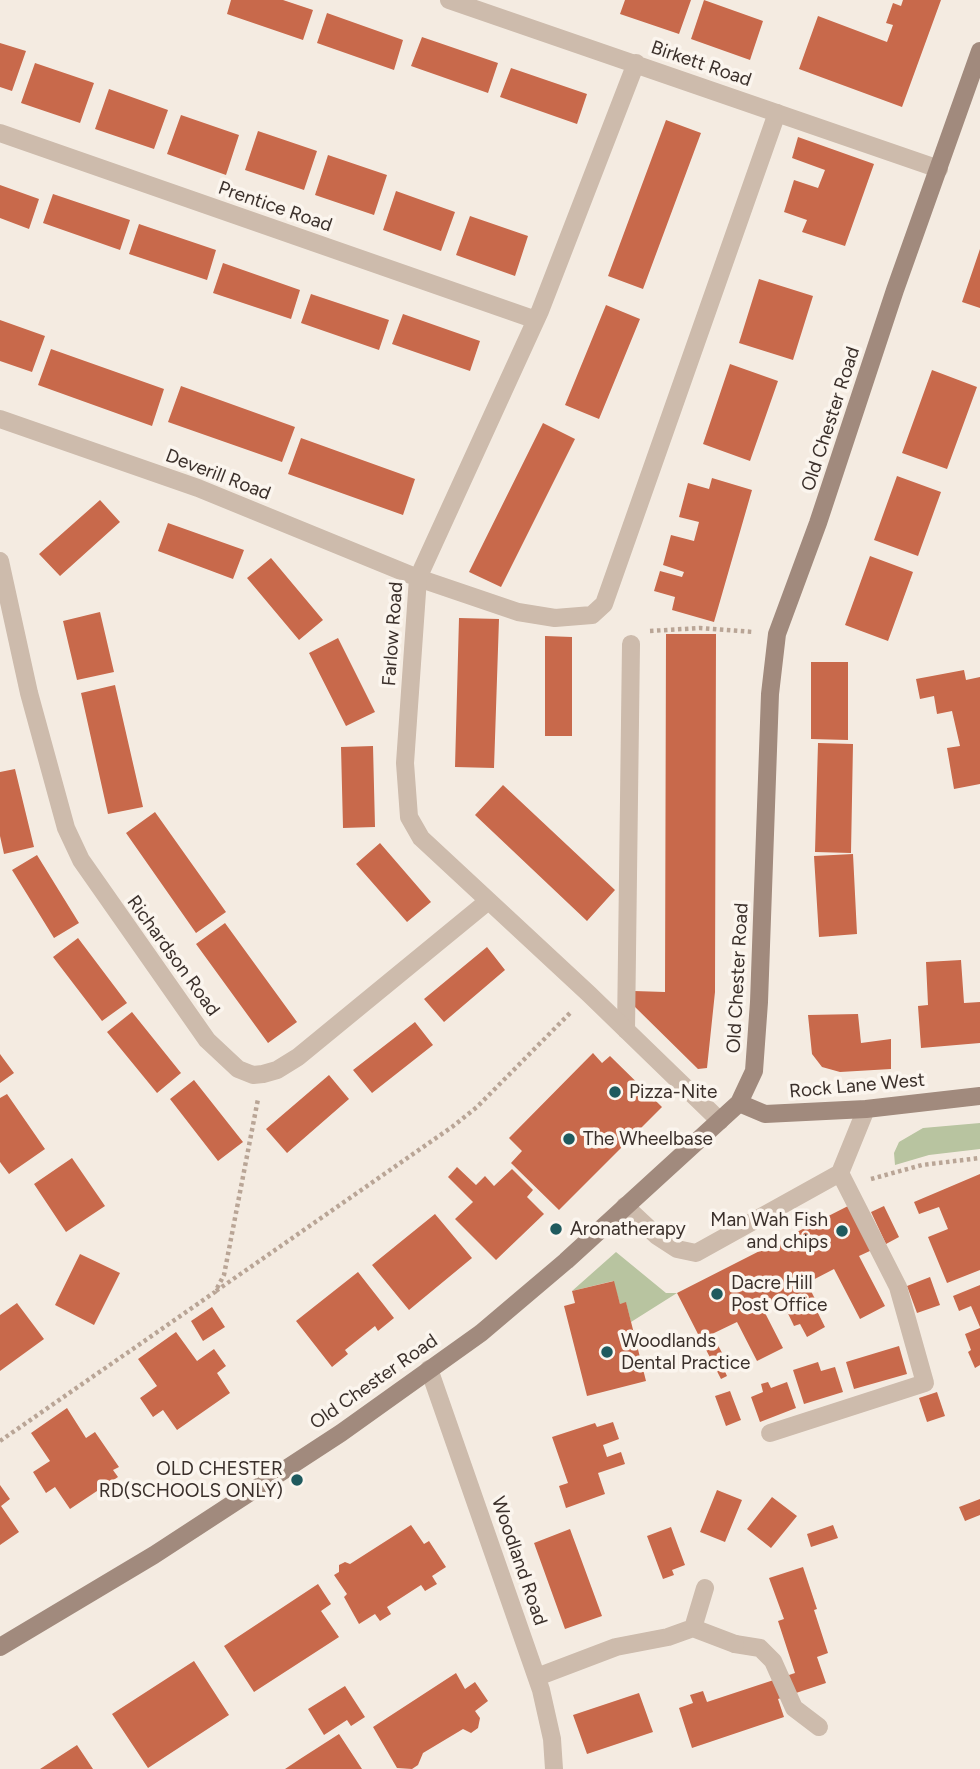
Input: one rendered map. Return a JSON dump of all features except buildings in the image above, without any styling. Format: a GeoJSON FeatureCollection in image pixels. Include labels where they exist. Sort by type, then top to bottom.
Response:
{"type":"FeatureCollection","features":[{"type":"Feature","properties":{"kind":"main road","name":"Old Chester Road"},"geometry":{"type":"LineString","coordinates":[[1,1647],[166,1548],[341,1433],[481,1333],[566,1261],[738,1102],[754,1070],[761,960],[770,694],[777,634],[818,523],[895,290],[980,51]]}},
{"type":"Feature","properties":{"kind":"main road","name":"Rock Lane West"},"geometry":{"type":"LineString","coordinates":[[738,1102],[765,1114],[866,1109],[980,1096]]}},
{"type":"Feature","properties":{"kind":"street","name":"Birkett Road"},"geometry":{"type":"LineString","coordinates":[[449,0],[939,169]]}},
{"type":"Feature","properties":{"kind":"street","name":"Farlow Road"},"geometry":{"type":"LineString","coordinates":[[636,63],[536,320],[418,578],[405,763],[409,817],[421,838],[589,994],[720,1121]]}},
{"type":"Feature","properties":{"kind":"street","name":"Deverill Road"},"geometry":{"type":"LineString","coordinates":[[0,419],[198,488],[418,578],[518,612],[555,618],[592,615],[604,604],[613,584],[777,113]]}},
{"type":"Feature","properties":{"kind":"street","name":"Prentice Road"},"geometry":{"type":"LineString","coordinates":[[0,133],[536,320]]}},
{"type":"Feature","properties":{"kind":"street","name":"Richardson Road"},"geometry":{"type":"LineString","coordinates":[[0,561],[29,693],[66,828],[81,860],[207,1040],[238,1069],[253,1075],[263,1074]]}},
{"type":"Feature","properties":{"kind":"street"},"geometry":{"type":"LineString","coordinates":[[626,1030],[631,644]]}},
{"type":"Feature","properties":{"kind":"street"},"geometry":{"type":"LineString","coordinates":[[263,1074],[298,1057],[487,902]]}},
{"type":"Feature","properties":{"kind":"street"},"geometry":{"type":"LineString","coordinates":[[770,1433],[925,1382],[898,1287],[843,1179],[866,1109]]}},
{"type":"Feature","properties":{"kind":"street"},"geometry":{"type":"LineString","coordinates":[[625,1206],[657,1237],[677,1249],[696,1252],[843,1179]]}},
{"type":"Feature","properties":{"kind":"street","name":"Woodland Road"},"geometry":{"type":"LineString","coordinates":[[429,1370],[537,1677],[552,1739],[554,1769]]}},
{"type":"Feature","properties":{"kind":"street"},"geometry":{"type":"LineString","coordinates":[[694,1628],[705,1588]]}},
{"type":"Feature","properties":{"kind":"street"},"geometry":{"type":"LineString","coordinates":[[537,1677],[616,1647],[668,1637],[694,1628],[735,1644],[760,1648],[773,1661],[794,1708],[819,1727]]}},
{"type":"Feature","properties":{"kind":"path"},"geometry":{"type":"LineString","coordinates":[[631,644],[631,635],[637,632],[700,628],[777,634]]}},
{"type":"Feature","properties":{"kind":"path"},"geometry":{"type":"LineString","coordinates":[[0,1441],[452,1127],[477,1107],[589,994]]}},
{"type":"Feature","properties":{"kind":"path"},"geometry":{"type":"LineString","coordinates":[[215,1292],[224,1275],[263,1074]]}},
{"type":"Feature","properties":{"kind":"path"},"geometry":{"type":"LineString","coordinates":[[843,1179],[980,1158]]}},
{"type":"Feature","properties":{"kind":"green space"},"geometry":{"type":"Polygon","coordinates":[[[980,1123],[980,1149],[929,1155],[895,1165],[894,1153],[899,1142],[923,1128],[980,1123]]]}},
{"type":"Feature","properties":{"kind":"green space"},"geometry":{"type":"Polygon","coordinates":[[[616,1252],[666,1293],[677,1293],[631,1322],[626,1303],[620,1304],[613,1281],[572,1291],[616,1252]]]}},
{"type":"Feature","properties":{"kind":"place","name":"Pizza-Nite"},"geometry":{"type":"Point","coordinates":[615,1092]}},
{"type":"Feature","properties":{"kind":"place","name":"The Wheelbase"},"geometry":{"type":"Point","coordinates":[569,1139]}},
{"type":"Feature","properties":{"kind":"place","name":"Aronatherapy"},"geometry":{"type":"Point","coordinates":[556,1229]}},
{"type":"Feature","properties":{"kind":"place","name":"Man Wah Fish and chips"},"geometry":{"type":"Point","coordinates":[842,1231]}},
{"type":"Feature","properties":{"kind":"place","name":"Dacre Hill Post Office"},"geometry":{"type":"Point","coordinates":[717,1294]}},
{"type":"Feature","properties":{"kind":"place","name":"Woodlands Dental Practice"},"geometry":{"type":"Point","coordinates":[607,1352]}},
{"type":"Feature","properties":{"kind":"place","name":"OLD CHESTER RD(SCHOOLS ONLY)"},"geometry":{"type":"Point","coordinates":[297,1480]}}]}
